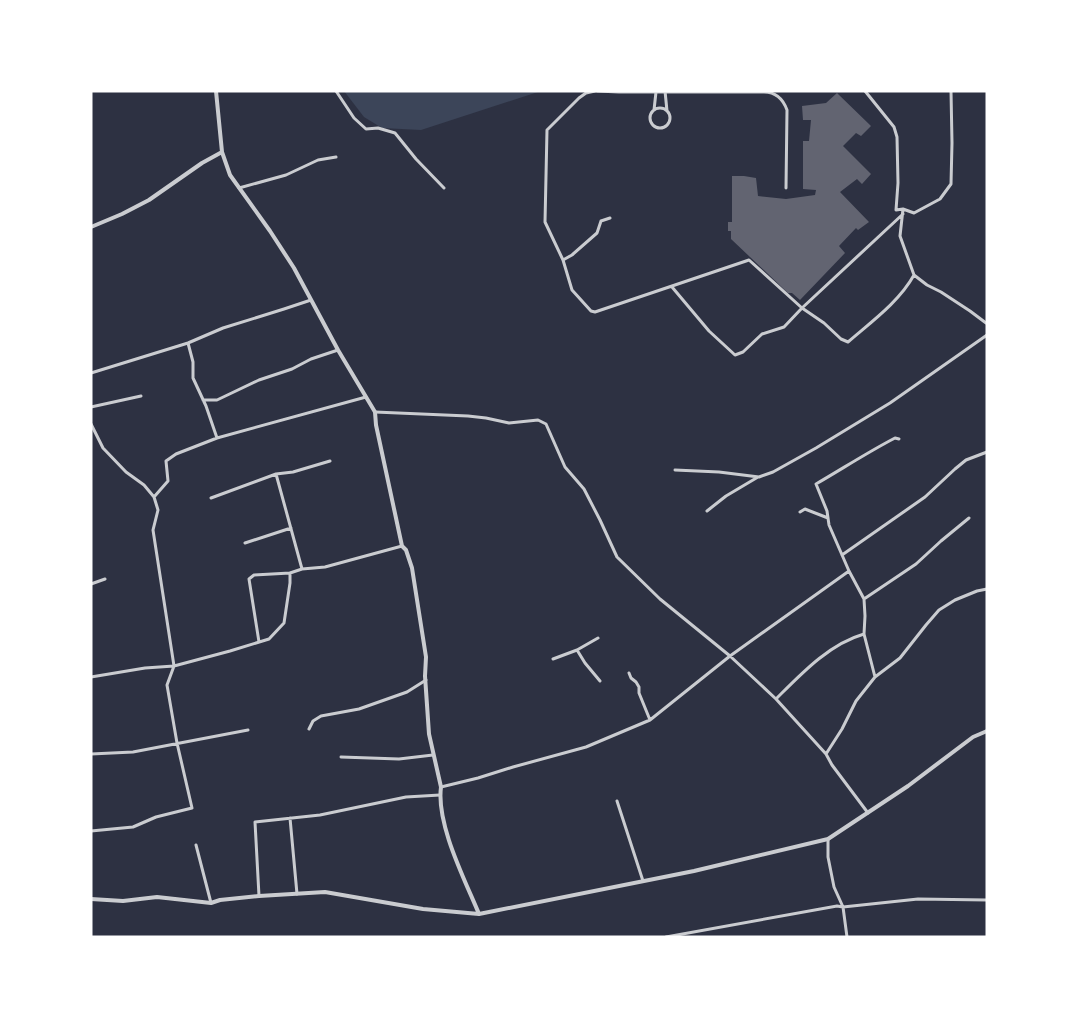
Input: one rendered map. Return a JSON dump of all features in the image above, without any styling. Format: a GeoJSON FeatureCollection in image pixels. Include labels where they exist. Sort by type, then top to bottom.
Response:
{"type":"FeatureCollection","features":[{"type":"Feature","properties":{"kind":"street"},"geometry":{"type":"LineString","coordinates":[[216,91],[222,152],[230,175],[294,268],[338,350],[375,412],[402,546],[406,550],[412,568],[426,657],[429,734],[441,787],[443,822],[479,914]]}},
{"type":"Feature","properties":{"kind":"street"},"geometry":{"type":"LineString","coordinates":[[336,91],[354,118],[366,129],[378,128],[395,133],[416,159],[444,188]]}},
{"type":"Feature","properties":{"kind":"street"},"geometry":{"type":"LineString","coordinates":[[786,188],[787,110],[778,96],[771,92],[596,91],[586,93],[579,98],[547,130],[545,222],[563,260],[572,290],[591,311],[595,312],[749,260],[802,308],[824,323],[841,339],[848,342],[896,299],[914,275]]}},
{"type":"Feature","properties":{"kind":"street"},"geometry":{"type":"LineString","coordinates":[[865,91],[894,127],[898,137],[896,210],[914,213],[940,199],[951,184],[951,91]]}},
{"type":"Feature","properties":{"kind":"street"},"geometry":{"type":"LineString","coordinates":[[656,92],[654,110],[650,115],[652,124],[658,128],[665,127],[669,122],[670,115],[666,92]]}},
{"type":"Feature","properties":{"kind":"street"},"geometry":{"type":"LineString","coordinates":[[654,110],[660,108],[668,112]]}},
{"type":"Feature","properties":{"kind":"street"},"geometry":{"type":"LineString","coordinates":[[91,227],[149,200],[202,163],[222,152]]}},
{"type":"Feature","properties":{"kind":"street"},"geometry":{"type":"LineString","coordinates":[[239,188],[286,175],[318,160],[336,157]]}},
{"type":"Feature","properties":{"kind":"street"},"geometry":{"type":"LineString","coordinates":[[672,287],[709,331],[735,355],[744,352],[762,334],[784,327],[903,212]]}},
{"type":"Feature","properties":{"kind":"street"},"geometry":{"type":"LineString","coordinates":[[903,212],[900,236],[914,275],[986,323]]}},
{"type":"Feature","properties":{"kind":"street"},"geometry":{"type":"LineString","coordinates":[[563,260],[572,255],[597,233],[601,221],[610,218]]}},
{"type":"Feature","properties":{"kind":"street"},"geometry":{"type":"LineString","coordinates":[[91,372],[188,343],[223,328],[311,300]]}},
{"type":"Feature","properties":{"kind":"street"},"geometry":{"type":"LineString","coordinates":[[706,511],[726,496],[816,448],[890,404],[987,335]]}},
{"type":"Feature","properties":{"kind":"street"},"geometry":{"type":"LineString","coordinates":[[188,343],[193,378],[217,438]]}},
{"type":"Feature","properties":{"kind":"street"},"geometry":{"type":"LineString","coordinates":[[203,400],[217,400],[259,380],[338,350]]}},
{"type":"Feature","properties":{"kind":"street"},"geometry":{"type":"LineString","coordinates":[[91,407],[141,396]]}},
{"type":"Feature","properties":{"kind":"street"},"geometry":{"type":"LineString","coordinates":[[154,497],[168,480],[166,461],[176,454],[217,438],[366,397]]}},
{"type":"Feature","properties":{"kind":"street"},"geometry":{"type":"LineString","coordinates":[[375,412],[468,416],[509,423],[538,420],[546,424],[565,467],[584,490],[617,557],[660,599],[730,656],[776,699],[826,754],[868,813]]}},
{"type":"Feature","properties":{"kind":"street"},"geometry":{"type":"LineString","coordinates":[[91,424],[103,448],[126,472],[144,485],[154,497],[158,510],[153,530],[174,666],[167,685],[177,743],[192,808],[156,817],[133,827],[91,831]]}},
{"type":"Feature","properties":{"kind":"street"},"geometry":{"type":"LineString","coordinates":[[875,677],[864,634],[864,600],[829,526],[827,511],[816,484],[868,452],[895,438],[899,439]]}},
{"type":"Feature","properties":{"kind":"street"},"geometry":{"type":"LineString","coordinates":[[842,555],[925,497],[966,460],[987,452]]}},
{"type":"Feature","properties":{"kind":"street"},"geometry":{"type":"LineString","coordinates":[[211,498],[276,474],[293,472],[330,461]]}},
{"type":"Feature","properties":{"kind":"street"},"geometry":{"type":"LineString","coordinates":[[675,470],[719,472],[759,477]]}},
{"type":"Feature","properties":{"kind":"street"},"geometry":{"type":"LineString","coordinates":[[276,474],[302,569]]}},
{"type":"Feature","properties":{"kind":"street"},"geometry":{"type":"LineString","coordinates":[[800,512],[805,510],[828,518]]}},
{"type":"Feature","properties":{"kind":"street"},"geometry":{"type":"LineString","coordinates":[[864,600],[916,564],[969,518]]}},
{"type":"Feature","properties":{"kind":"street"},"geometry":{"type":"LineString","coordinates":[[244,543],[291,528]]}},
{"type":"Feature","properties":{"kind":"street"},"geometry":{"type":"LineString","coordinates":[[259,642],[249,579],[254,575],[290,573],[302,569],[325,567],[402,546]]}},
{"type":"Feature","properties":{"kind":"street"},"geometry":{"type":"LineString","coordinates":[[441,787],[586,747],[650,720],[730,656],[849,571]]}},
{"type":"Feature","properties":{"kind":"street"},"geometry":{"type":"LineString","coordinates":[[91,677],[145,668],[174,666],[269,639],[284,623],[290,573]]}},
{"type":"Feature","properties":{"kind":"street"},"geometry":{"type":"LineString","coordinates":[[91,584],[105,579]]}},
{"type":"Feature","properties":{"kind":"street"},"geometry":{"type":"LineString","coordinates":[[826,754],[856,701],[875,677],[900,658],[939,610],[955,600],[987,589]]}},
{"type":"Feature","properties":{"kind":"street"},"geometry":{"type":"LineString","coordinates":[[776,699],[808,667],[847,640],[864,634]]}},
{"type":"Feature","properties":{"kind":"street"},"geometry":{"type":"LineString","coordinates":[[553,659],[577,650],[598,638]]}},
{"type":"Feature","properties":{"kind":"street"},"geometry":{"type":"LineString","coordinates":[[577,650],[600,681]]}},
{"type":"Feature","properties":{"kind":"street"},"geometry":{"type":"LineString","coordinates":[[629,673],[639,688],[639,693],[650,720]]}},
{"type":"Feature","properties":{"kind":"street"},"geometry":{"type":"LineString","coordinates":[[309,729],[313,721],[321,716],[359,710],[407,692],[426,680]]}},
{"type":"Feature","properties":{"kind":"street"},"geometry":{"type":"LineString","coordinates":[[91,754],[133,752],[248,730]]}},
{"type":"Feature","properties":{"kind":"street"},"geometry":{"type":"LineString","coordinates":[[91,899],[123,901],[157,896],[211,903],[220,900],[259,896],[325,892],[422,909],[479,914],[722,865],[828,839],[908,786],[973,737],[987,731]]}},
{"type":"Feature","properties":{"kind":"street"},"geometry":{"type":"LineString","coordinates":[[341,757],[398,759],[433,755]]}},
{"type":"Feature","properties":{"kind":"street"},"geometry":{"type":"LineString","coordinates":[[259,896],[255,822],[320,815],[406,797],[440,795]]}},
{"type":"Feature","properties":{"kind":"street"},"geometry":{"type":"LineString","coordinates":[[617,801],[643,881]]}},
{"type":"Feature","properties":{"kind":"street"},"geometry":{"type":"LineString","coordinates":[[290,818],[297,894]]}},
{"type":"Feature","properties":{"kind":"street"},"geometry":{"type":"LineString","coordinates":[[828,839],[828,857],[834,887],[843,907],[847,937]]}},
{"type":"Feature","properties":{"kind":"street"},"geometry":{"type":"LineString","coordinates":[[196,845],[211,903]]}},
{"type":"Feature","properties":{"kind":"street"},"geometry":{"type":"LineString","coordinates":[[666,937],[837,906],[843,907],[918,899],[987,900]]}},
{"type":"Feature","properties":{"kind":"shaded area"},"geometry":{"type":"Polygon","coordinates":[[[344,91],[541,91],[421,130],[382,128],[364,117],[344,91]]]}},
{"type":"Feature","properties":{"kind":"building"},"geometry":{"type":"Polygon","coordinates":[[[837,93],[871,126],[861,136],[856,133],[843,146],[871,174],[862,184],[857,179],[840,192],[869,222],[858,230],[856,228],[839,246],[845,253],[800,300],[792,293],[788,293],[731,239],[731,231],[728,231],[728,222],[732,222],[732,176],[756,178],[758,196],[786,199],[815,195],[816,190],[803,189],[803,141],[809,141],[811,120],[803,120],[802,106],[826,103],[837,93]]]}}]}
